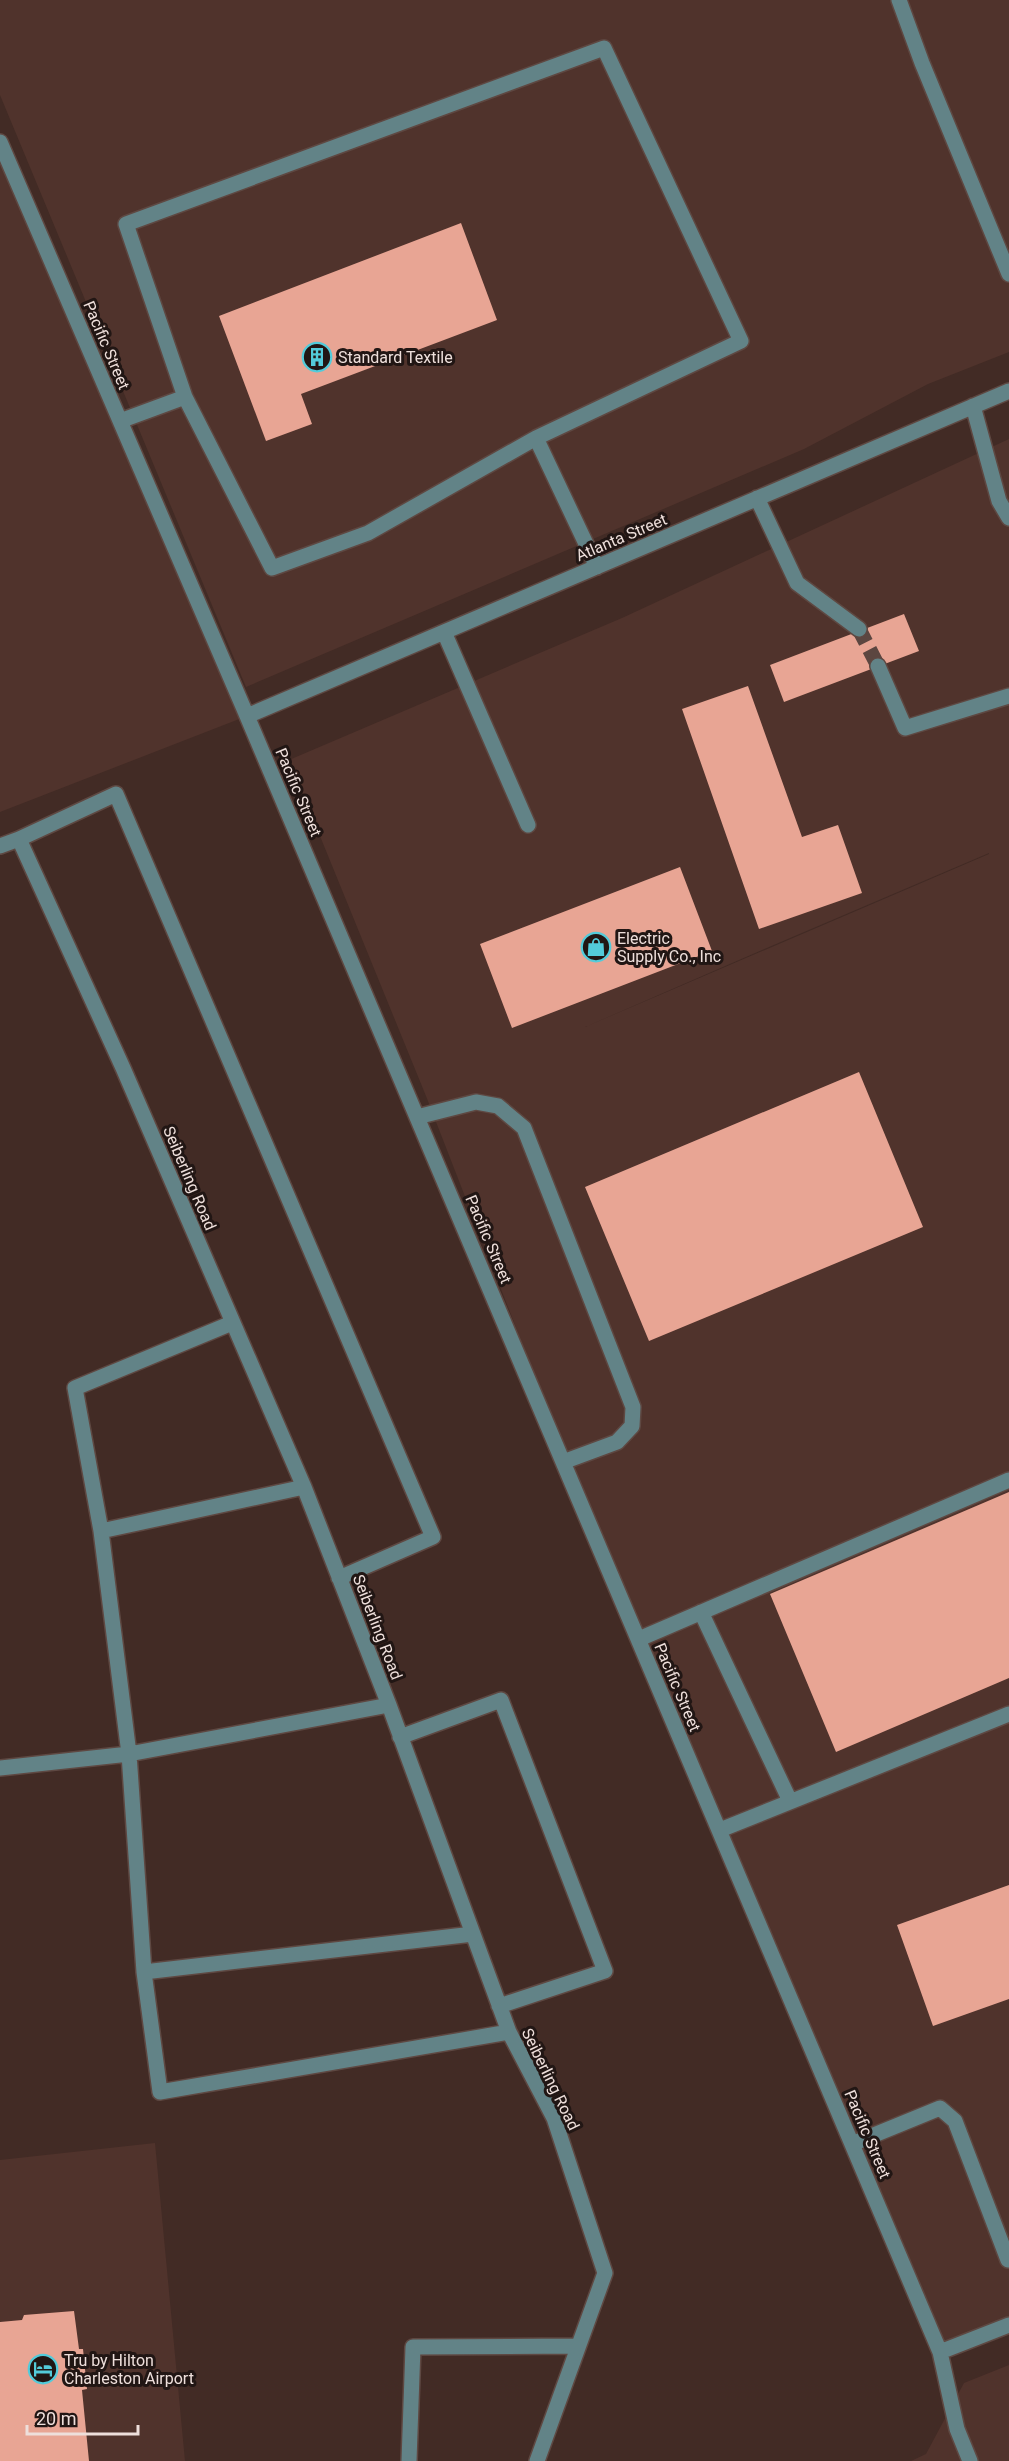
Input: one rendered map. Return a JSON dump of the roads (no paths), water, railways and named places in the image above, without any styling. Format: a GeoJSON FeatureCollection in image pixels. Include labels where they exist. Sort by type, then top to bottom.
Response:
{"type":"FeatureCollection","features":[{"type":"Feature","properties":{"kind":"street"},"geometry":{"type":"LineString","coordinates":[[899,0],[922,63],[1009,274]]}},
{"type":"Feature","properties":{"kind":"street"},"geometry":{"type":"LineString","coordinates":[[604,48],[741,341],[536,438],[368,533],[272,568],[184,397],[126,224],[604,48]]}},
{"type":"Feature","properties":{"kind":"street","name":"Pacific Street"},"geometry":{"type":"LineString","coordinates":[[0,142],[248,716],[940,2352],[957,2429],[970,2461]]}},
{"type":"Feature","properties":{"kind":"street","name":"Atlanta Street"},"geometry":{"type":"LineString","coordinates":[[248,716],[1009,390]]}},
{"type":"Feature","properties":{"kind":"street"},"geometry":{"type":"LineString","coordinates":[[120,421],[184,397]]}},
{"type":"Feature","properties":{"kind":"street"},"geometry":{"type":"LineString","coordinates":[[973,406],[999,501],[1009,518]]}},
{"type":"Feature","properties":{"kind":"street"},"geometry":{"type":"LineString","coordinates":[[536,438],[597,567]]}},
{"type":"Feature","properties":{"kind":"street"},"geometry":{"type":"LineString","coordinates":[[758,498],[797,583],[859,629]]}},
{"type":"Feature","properties":{"kind":"street"},"geometry":{"type":"LineString","coordinates":[[444,632],[528,825]]}},
{"type":"Feature","properties":{"kind":"street"},"geometry":{"type":"LineString","coordinates":[[878,666],[905,728],[1009,696]]}},
{"type":"Feature","properties":{"kind":"street"},"geometry":{"type":"LineString","coordinates":[[0,846],[116,794],[433,1537],[339,1578]]}},
{"type":"Feature","properties":{"kind":"street","name":"Seiberling Road"},"geometry":{"type":"LineString","coordinates":[[19,838],[123,1068],[304,1488],[389,1705],[508,2032],[554,2118],[605,2272],[537,2461]]}},
{"type":"Feature","properties":{"kind":"street"},"geometry":{"type":"LineString","coordinates":[[417,1118],[476,1102],[498,1106],[524,1128],[633,1407],[632,1426],[617,1442],[563,1462]]}},
{"type":"Feature","properties":{"kind":"street"},"geometry":{"type":"LineString","coordinates":[[232,1323],[75,1388],[101,1531],[129,1754],[144,1972],[160,2092],[508,2032]]}},
{"type":"Feature","properties":{"kind":"street"},"geometry":{"type":"LineString","coordinates":[[639,1639],[1009,1480]]}},
{"type":"Feature","properties":{"kind":"street"},"geometry":{"type":"LineString","coordinates":[[101,1531],[304,1488]]}},
{"type":"Feature","properties":{"kind":"street"},"geometry":{"type":"LineString","coordinates":[[701,1612],[790,1801]]}},
{"type":"Feature","properties":{"kind":"street"},"geometry":{"type":"LineString","coordinates":[[400,1737],[501,1700],[605,1971],[499,2006]]}},
{"type":"Feature","properties":{"kind":"street"},"geometry":{"type":"LineString","coordinates":[[0,1768],[129,1754],[389,1705]]}},
{"type":"Feature","properties":{"kind":"street"},"geometry":{"type":"LineString","coordinates":[[720,1830],[1009,1714]]}},
{"type":"Feature","properties":{"kind":"street"},"geometry":{"type":"LineString","coordinates":[[144,1972],[473,1934]]}},
{"type":"Feature","properties":{"kind":"street"},"geometry":{"type":"LineString","coordinates":[[852,2144],[940,2108],[955,2121],[1008,2260]]}},
{"type":"Feature","properties":{"kind":"street"},"geometry":{"type":"LineString","coordinates":[[940,2352],[1009,2325]]}},
{"type":"Feature","properties":{"kind":"street"},"geometry":{"type":"LineString","coordinates":[[410,2461],[414,2347],[578,2346]]}},
{"type":"Feature","properties":{"kind":"tunnel"},"geometry":{"type":"LineString","coordinates":[[859,629],[878,666]]}},
{"type":"Feature","properties":{"kind":"place","name":"Standard Textile"},"geometry":{"type":"Point","coordinates":[317,357]}},
{"type":"Feature","properties":{"kind":"place","name":"Electric Supply Co., Inc"},"geometry":{"type":"Point","coordinates":[596,947]}},
{"type":"Feature","properties":{"kind":"place","name":"Tru by Hilton Charleston Airport"},"geometry":{"type":"Point","coordinates":[43,2369]}}]}
